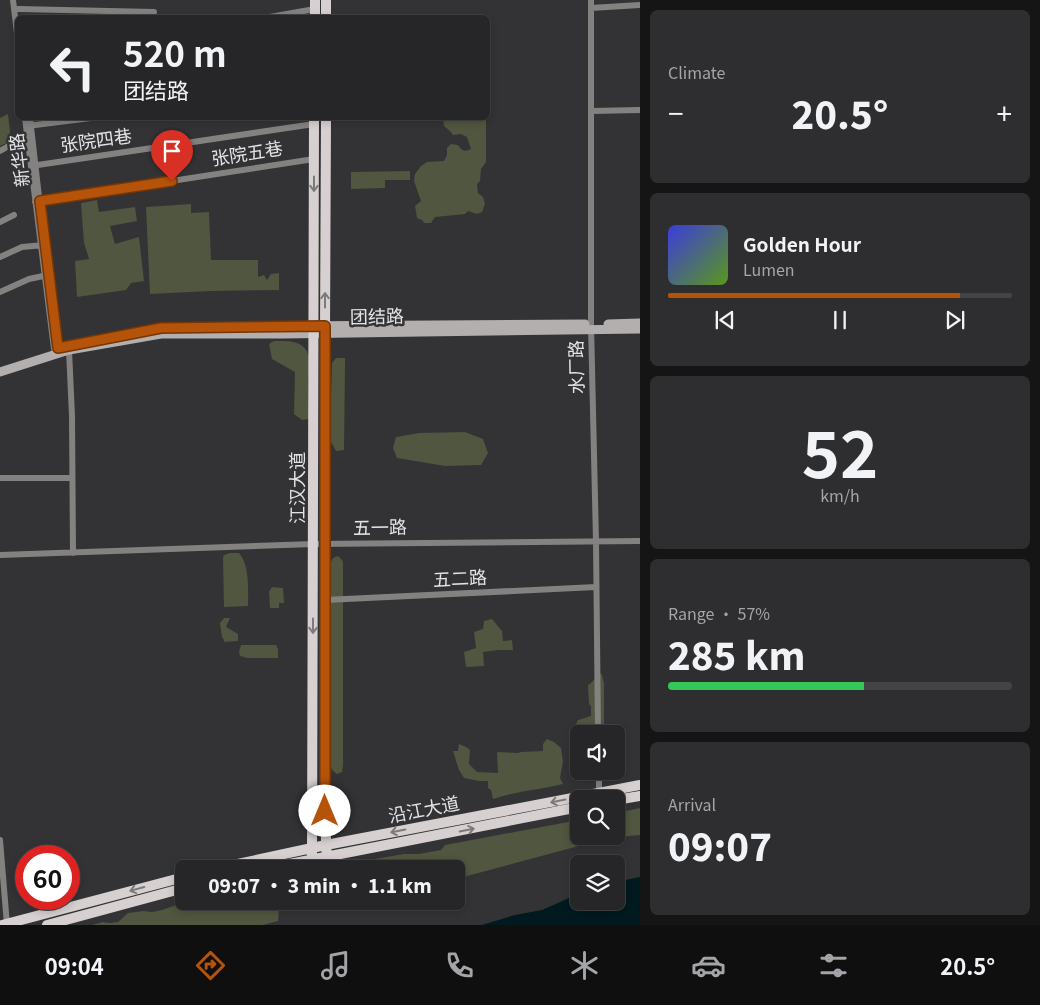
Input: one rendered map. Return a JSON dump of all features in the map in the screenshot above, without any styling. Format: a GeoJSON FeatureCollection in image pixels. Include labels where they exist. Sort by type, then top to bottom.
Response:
{"type":"FeatureCollection","features":[{"type":"Feature","properties":{"kind":"main road"},"geometry":{"type":"LineString","coordinates":[[326,0],[326,15]]}},
{"type":"Feature","properties":{"kind":"main road","name":"江汉大道"},"geometry":{"type":"LineString","coordinates":[[312,853],[325,330],[326,120]]}},
{"type":"Feature","properties":{"kind":"main road","name":"江汉大道"},"geometry":{"type":"LineString","coordinates":[[314,121],[314,330],[319,544],[325,600],[327,856]]}},
{"type":"Feature","properties":{"kind":"main road","name":"团结路"},"geometry":{"type":"LineString","coordinates":[[0,366],[56,348],[161,328],[325,330],[591,327],[640,323]]}},
{"type":"Feature","properties":{"kind":"main road","name":"团结路"},"geometry":{"type":"LineString","coordinates":[[591,327],[640,330]]}},
{"type":"Feature","properties":{"kind":"main road","name":"团结路"},"geometry":{"type":"LineString","coordinates":[[0,372],[69,350],[161,334],[314,330]]}},
{"type":"Feature","properties":{"kind":"main road","name":"沿江大道"},"geometry":{"type":"LineString","coordinates":[[609,790],[640,784]]}},
{"type":"Feature","properties":{"kind":"main road"},"geometry":{"type":"LineString","coordinates":[[625,798],[640,796]]}},
{"type":"Feature","properties":{"kind":"main road","name":"沿江大道"},"geometry":{"type":"LineString","coordinates":[[291,860],[312,853],[326,845],[570,798]]}},
{"type":"Feature","properties":{"kind":"main road","name":"沿江大道"},"geometry":{"type":"LineString","coordinates":[[269,860],[312,853],[327,856],[570,809]]}},
{"type":"Feature","properties":{"kind":"main road"},"geometry":{"type":"LineString","coordinates":[[5,924],[175,879]]}},
{"type":"Feature","properties":{"kind":"main road"},"geometry":{"type":"LineString","coordinates":[[47,925],[175,890]]}},
{"type":"Feature","properties":{"kind":"street"},"geometry":{"type":"LineString","coordinates":[[15,0],[18,15]]}},
{"type":"Feature","properties":{"kind":"street"},"geometry":{"type":"LineString","coordinates":[[15,0],[16,15]]}},
{"type":"Feature","properties":{"kind":"street","name":"水厂路"},"geometry":{"type":"LineString","coordinates":[[591,0],[591,327],[598,725]]}},
{"type":"Feature","properties":{"kind":"street"},"geometry":{"type":"LineString","coordinates":[[591,8],[640,5]]}},
{"type":"Feature","properties":{"kind":"street"},"geometry":{"type":"LineString","coordinates":[[18,9],[154,12]]}},
{"type":"Feature","properties":{"kind":"street"},"geometry":{"type":"LineString","coordinates":[[281,15],[315,9]]}},
{"type":"Feature","properties":{"kind":"street"},"geometry":{"type":"LineString","coordinates":[[289,15],[315,9]]}},
{"type":"Feature","properties":{"kind":"street"},"geometry":{"type":"LineString","coordinates":[[591,111],[640,110]]}},
{"type":"Feature","properties":{"kind":"street","name":"新华路"},"geometry":{"type":"LineString","coordinates":[[26,120],[29,130]]}},
{"type":"Feature","properties":{"kind":"street","name":"新华路"},"geometry":{"type":"LineString","coordinates":[[30,120],[29,130],[37,201],[56,348]]}},
{"type":"Feature","properties":{"kind":"street"},"geometry":{"type":"LineString","coordinates":[[0,151],[29,130],[82,120]]}},
{"type":"Feature","properties":{"kind":"street","name":"张院四巷"},"geometry":{"type":"LineString","coordinates":[[33,166],[314,121]]}},
{"type":"Feature","properties":{"kind":"street","name":"张院五巷"},"geometry":{"type":"LineString","coordinates":[[37,201],[314,159]]}},
{"type":"Feature","properties":{"kind":"street"},"geometry":{"type":"LineString","coordinates":[[0,222],[14,215]]}},
{"type":"Feature","properties":{"kind":"street"},"geometry":{"type":"LineString","coordinates":[[0,257],[22,247],[43,245]]}},
{"type":"Feature","properties":{"kind":"street"},"geometry":{"type":"LineString","coordinates":[[0,292],[29,279],[46,275]]}},
{"type":"Feature","properties":{"kind":"street"},"geometry":{"type":"LineString","coordinates":[[69,350],[72,409],[73,553]]}},
{"type":"Feature","properties":{"kind":"street"},"geometry":{"type":"LineString","coordinates":[[0,478],[72,478]]}},
{"type":"Feature","properties":{"kind":"street","name":"五一路"},"geometry":{"type":"LineString","coordinates":[[0,555],[319,544],[640,540]]}},
{"type":"Feature","properties":{"kind":"street","name":"五二路"},"geometry":{"type":"LineString","coordinates":[[325,600],[596,587]]}},
{"type":"Feature","properties":{"kind":"street"},"geometry":{"type":"LineString","coordinates":[[0,840],[5,924]]}},
{"type":"Feature","properties":{"kind":"green space"},"geometry":{"type":"Polygon","coordinates":[[[8,114],[11,141],[0,146],[0,118],[8,114]]]}},
{"type":"Feature","properties":{"kind":"green space"},"geometry":{"type":"Polygon","coordinates":[[[443,120],[486,120],[486,162],[481,169],[480,181],[477,184],[478,193],[483,197],[485,204],[482,212],[477,214],[468,211],[465,214],[435,217],[431,223],[424,223],[417,218],[415,206],[421,201],[414,181],[415,174],[427,162],[444,161],[447,155],[447,148],[451,144],[458,145],[463,150],[471,149],[467,137],[461,134],[453,135],[444,126],[443,120]]]}},
{"type":"Feature","properties":{"kind":"green space"},"geometry":{"type":"Polygon","coordinates":[[[410,171],[410,180],[385,180],[385,188],[351,189],[351,172],[410,171]]]}},
{"type":"Feature","properties":{"kind":"green space"},"geometry":{"type":"Polygon","coordinates":[[[97,200],[99,212],[135,207],[137,221],[110,226],[115,244],[139,237],[144,281],[131,283],[126,290],[77,297],[75,261],[89,259],[84,243],[81,203],[97,200]]]}},
{"type":"Feature","properties":{"kind":"green space"},"geometry":{"type":"Polygon","coordinates":[[[191,204],[191,213],[209,212],[211,260],[258,260],[258,277],[264,275],[267,280],[271,274],[279,273],[279,290],[150,294],[146,207],[191,204]]]}},
{"type":"Feature","properties":{"kind":"green space"},"geometry":{"type":"Polygon","coordinates":[[[274,341],[298,343],[308,353],[309,419],[302,420],[294,414],[295,372],[272,359],[269,344],[274,341]]]}},
{"type":"Feature","properties":{"kind":"green space"},"geometry":{"type":"Polygon","coordinates":[[[336,358],[345,358],[345,366],[344,450],[336,451],[331,442],[331,397],[332,363],[336,358]]]}},
{"type":"Feature","properties":{"kind":"green space"},"geometry":{"type":"Polygon","coordinates":[[[465,432],[483,439],[488,453],[481,465],[445,466],[397,458],[393,448],[396,437],[419,433],[465,432]]]}},
{"type":"Feature","properties":{"kind":"green space"},"geometry":{"type":"Polygon","coordinates":[[[239,553],[243,558],[248,578],[248,606],[224,607],[223,558],[224,555],[239,553]]]}},
{"type":"Feature","properties":{"kind":"green space"},"geometry":{"type":"Polygon","coordinates":[[[338,556],[343,562],[343,765],[342,772],[337,774],[332,770],[329,763],[331,562],[333,558],[338,556]]]}},
{"type":"Feature","properties":{"kind":"green space"},"geometry":{"type":"Polygon","coordinates":[[[272,587],[283,588],[284,603],[279,603],[279,608],[270,608],[269,592],[272,587]]]}},
{"type":"Feature","properties":{"kind":"green space"},"geometry":{"type":"Polygon","coordinates":[[[224,618],[230,618],[226,627],[238,634],[238,641],[224,642],[220,623],[224,618]]]}},
{"type":"Feature","properties":{"kind":"green space"},"geometry":{"type":"Polygon","coordinates":[[[492,619],[502,631],[503,641],[512,640],[513,650],[483,652],[484,666],[466,667],[464,652],[476,648],[474,632],[483,629],[484,621],[492,619]]]}},
{"type":"Feature","properties":{"kind":"green space"},"geometry":{"type":"Polygon","coordinates":[[[241,645],[276,645],[278,658],[247,658],[240,656],[241,645]]]}},
{"type":"Feature","properties":{"kind":"green space"},"geometry":{"type":"Polygon","coordinates":[[[600,673],[602,675],[604,683],[604,725],[576,724],[578,720],[591,716],[588,685],[600,673]]]}},
{"type":"Feature","properties":{"kind":"green space"},"geometry":{"type":"Polygon","coordinates":[[[547,739],[561,748],[563,762],[560,778],[563,784],[493,799],[491,790],[488,788],[488,781],[464,778],[459,770],[453,751],[458,751],[459,744],[466,747],[470,750],[469,764],[477,772],[498,773],[497,752],[543,751],[543,744],[547,739]]]}},
{"type":"Feature","properties":{"kind":"green space"},"geometry":{"type":"Polygon","coordinates":[[[640,808],[640,835],[625,836],[625,811],[640,808]]]}},
{"type":"Feature","properties":{"kind":"green space"},"geometry":{"type":"Polygon","coordinates":[[[570,822],[570,845],[580,845],[465,877],[465,860],[369,860],[441,850],[445,845],[570,822]]]}},
{"type":"Feature","properties":{"kind":"green space"},"geometry":{"type":"Polygon","coordinates":[[[175,906],[175,910],[279,910],[278,921],[263,925],[92,925],[103,922],[118,922],[128,913],[162,910],[175,906]]]}},
{"type":"Feature","properties":{"kind":"water"},"geometry":{"type":"Polygon","coordinates":[[[640,877],[640,925],[482,925],[515,915],[542,910],[570,897],[570,910],[625,910],[625,880],[640,877]]]}},
{"type":"Feature","properties":{"kind":"route"},"geometry":{"type":"LineString","coordinates":[[172,181],[40,201],[58,348],[161,328],[325,326],[325,811]]}}]}
